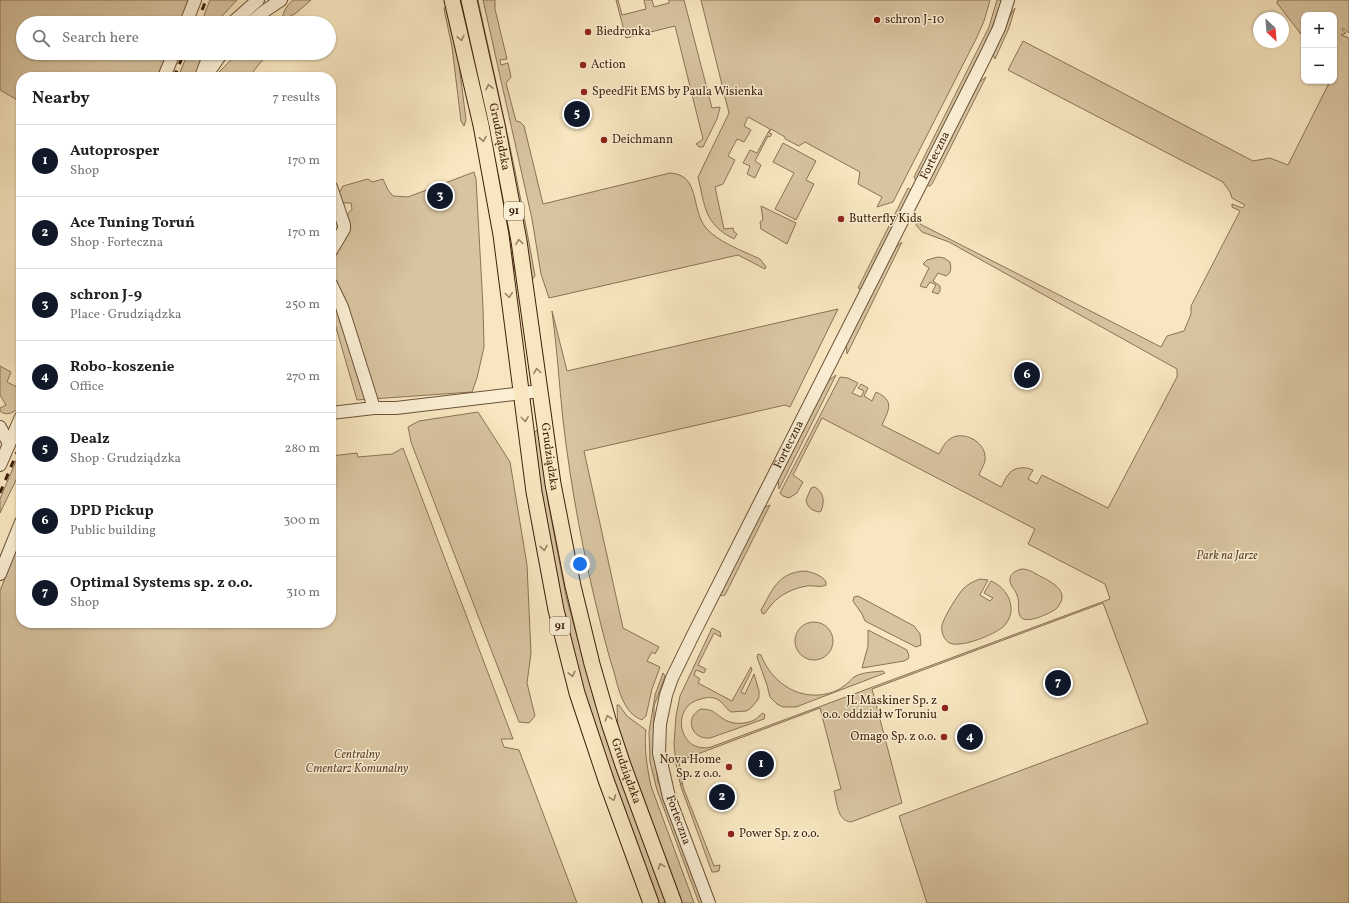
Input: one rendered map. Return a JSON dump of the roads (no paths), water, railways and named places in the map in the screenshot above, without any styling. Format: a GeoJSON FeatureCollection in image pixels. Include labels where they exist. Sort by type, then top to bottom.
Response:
{"type":"FeatureCollection","features":[{"type":"Feature","properties":{"kind":"main road","name":"Grudziądzka"},"geometry":{"type":"LineString","coordinates":[[452,0],[481,126],[497,216],[534,492],[557,616],[577,693],[606,780],[652,903]]}},
{"type":"Feature","properties":{"kind":"main road","name":"Grudziądzka"},"geometry":{"type":"LineString","coordinates":[[469,0],[497,125],[519,241],[556,498],[573,586],[592,664],[623,765],[674,903]]}},
{"type":"Feature","properties":{"kind":"street"},"geometry":{"type":"LineString","coordinates":[[189,16],[195,0]]}},
{"type":"Feature","properties":{"kind":"street"},"geometry":{"type":"LineString","coordinates":[[240,16],[258,0]]}},
{"type":"Feature","properties":{"kind":"street"},"geometry":{"type":"LineString","coordinates":[[259,16],[281,0]]}},
{"type":"Feature","properties":{"kind":"street","name":"Forteczna"},"geometry":{"type":"LineString","coordinates":[[709,903],[669,797],[662,768],[659,737],[666,695],[672,678],[692,637],[983,61],[999,28],[1008,0]]}},
{"type":"Feature","properties":{"kind":"street"},"geometry":{"type":"LineString","coordinates":[[166,72],[171,60]]}},
{"type":"Feature","properties":{"kind":"street"},"geometry":{"type":"LineString","coordinates":[[202,72],[207,60]]}},
{"type":"Feature","properties":{"kind":"street"},"geometry":{"type":"LineString","coordinates":[[209,72],[217,60]]}},
{"type":"Feature","properties":{"kind":"street"},"geometry":{"type":"LineString","coordinates":[[336,202],[344,225],[344,229],[336,243]]}},
{"type":"Feature","properties":{"kind":"street"},"geometry":{"type":"LineString","coordinates":[[336,294],[342,307],[374,408]]}},
{"type":"Feature","properties":{"kind":"street"},"geometry":{"type":"LineString","coordinates":[[336,412],[374,408],[396,408],[540,391]]}},
{"type":"Feature","properties":{"kind":"street"},"geometry":{"type":"LineString","coordinates":[[0,427],[9,444]]}},
{"type":"Feature","properties":{"kind":"street"},"geometry":{"type":"LineString","coordinates":[[0,465],[16,428]]}},
{"type":"Feature","properties":{"kind":"street"},"geometry":{"type":"LineString","coordinates":[[0,574],[16,534]]}},
{"type":"Feature","properties":{"kind":"railway"},"geometry":{"type":"LineString","coordinates":[[200,16],[206,0]]}},
{"type":"Feature","properties":{"kind":"railway"},"geometry":{"type":"LineString","coordinates":[[176,72],[181,60]]}},
{"type":"Feature","properties":{"kind":"railway"},"geometry":{"type":"LineString","coordinates":[[0,493],[16,455]]}},
{"type":"Feature","properties":{"kind":"place","name":"schron J-10"},"geometry":{"type":"Point","coordinates":[877,20]}},
{"type":"Feature","properties":{"kind":"place","name":"Biedronka"},"geometry":{"type":"Point","coordinates":[588,32]}},
{"type":"Feature","properties":{"kind":"place","name":"Action"},"geometry":{"type":"Point","coordinates":[583,65]}},
{"type":"Feature","properties":{"kind":"place","name":"SpeedFit EMS by Paula Wisienka"},"geometry":{"type":"Point","coordinates":[584,92]}},
{"type":"Feature","properties":{"kind":"place","name":"Dealz"},"geometry":{"type":"Point","coordinates":[577,114]}},
{"type":"Feature","properties":{"kind":"place","name":"Deichmann"},"geometry":{"type":"Point","coordinates":[604,140]}},
{"type":"Feature","properties":{"kind":"place","name":"schron J-9"},"geometry":{"type":"Point","coordinates":[440,196]}},
{"type":"Feature","properties":{"kind":"place","name":"Butterfly Kids"},"geometry":{"type":"Point","coordinates":[841,219]}},
{"type":"Feature","properties":{"kind":"place","name":"DPD Pickup"},"geometry":{"type":"Point","coordinates":[1027,375]}},
{"type":"Feature","properties":{"kind":"place","name":"Optimal Systems sp. z o.o."},"geometry":{"type":"Point","coordinates":[1058,683]}},
{"type":"Feature","properties":{"kind":"place","name":"JL Maskiner Sp. z o.o. oddział w Toruniu"},"geometry":{"type":"Point","coordinates":[945,708]}},
{"type":"Feature","properties":{"kind":"place","name":"Omago Sp. z o.o."},"geometry":{"type":"Point","coordinates":[944,737]}},
{"type":"Feature","properties":{"kind":"place","name":"Robo-koszenie"},"geometry":{"type":"Point","coordinates":[970,737]}},
{"type":"Feature","properties":{"kind":"place","name":"Autoprosper"},"geometry":{"type":"Point","coordinates":[761,764]}},
{"type":"Feature","properties":{"kind":"place","name":"Nova Home Sp. z o.o."},"geometry":{"type":"Point","coordinates":[729,767]}},
{"type":"Feature","properties":{"kind":"place","name":"Ace Tuning Toruń"},"geometry":{"type":"Point","coordinates":[722,797]}},
{"type":"Feature","properties":{"kind":"place","name":"Power Sp. z o.o."},"geometry":{"type":"Point","coordinates":[731,834]}},
{"type":"Feature","properties":{"kind":"park label","name":"Park na Jarze"},"geometry":{"type":"Point","coordinates":[1227,556]}},
{"type":"Feature","properties":{"kind":"park label","name":"Centralny Cmentarz Komunalny"},"geometry":{"type":"Point","coordinates":[357,762]}}]}
